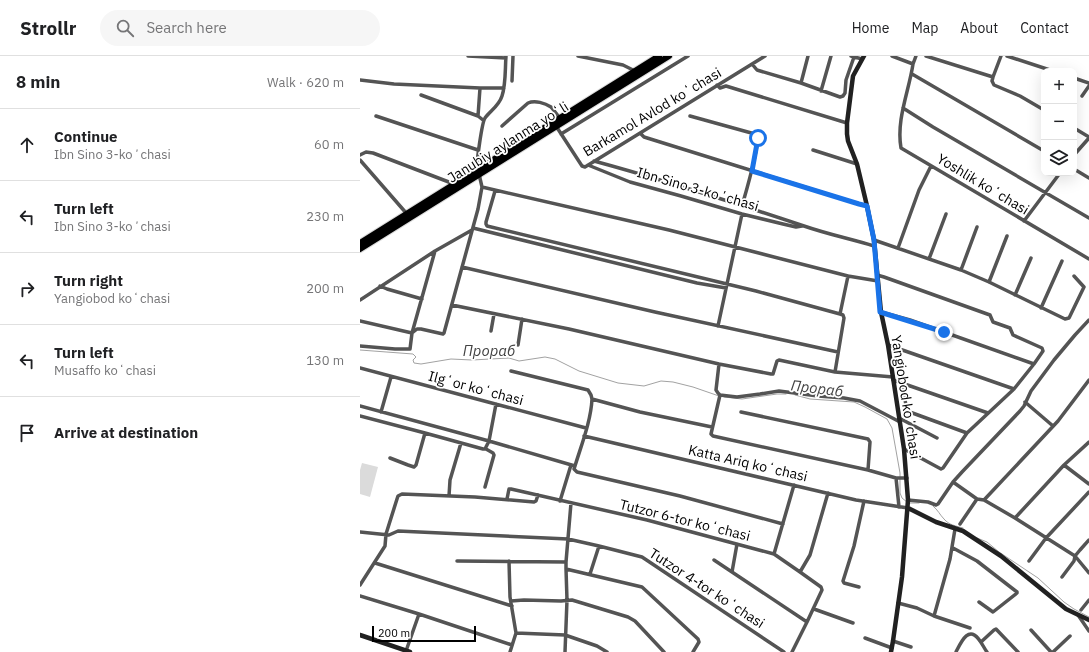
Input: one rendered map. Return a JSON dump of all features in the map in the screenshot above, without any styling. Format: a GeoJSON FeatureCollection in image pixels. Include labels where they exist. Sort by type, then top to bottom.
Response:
{"type":"FeatureCollection","features":[{"type":"Feature","properties":{"kind":"highway","name":"Janubiy aylanma yoʻli"},"geometry":{"type":"LineString","coordinates":[[360,249],[560,118],[659,56]]}},
{"type":"Feature","properties":{"kind":"highway","name":"Janubiy aylanma yoʻli"},"geometry":{"type":"LineString","coordinates":[[360,243],[455,184],[556,126],[669,56]]}},
{"type":"Feature","properties":{"kind":"street"},"geometry":{"type":"LineString","coordinates":[[412,333],[421,328],[444,333],[478,209],[482,187],[476,166],[483,120],[502,98],[506,57],[468,56]]}},
{"type":"Feature","properties":{"kind":"street"},"geometry":{"type":"LineString","coordinates":[[512,81],[513,56]]}},
{"type":"Feature","properties":{"kind":"street"},"geometry":{"type":"LineString","coordinates":[[578,56],[623,65],[635,71]]}},
{"type":"Feature","properties":{"kind":"street","name":"Barkamol Avlod koʻchasi"},"geometry":{"type":"LineString","coordinates":[[561,134],[688,56]]}},
{"type":"Feature","properties":{"kind":"street","name":"Barkamol Avlod koʻchasi"},"geometry":{"type":"LineString","coordinates":[[556,126],[582,166],[585,167],[765,56]]}},
{"type":"Feature","properties":{"kind":"street"},"geometry":{"type":"LineString","coordinates":[[801,84],[808,56]]}},
{"type":"Feature","properties":{"kind":"street"},"geometry":{"type":"LineString","coordinates":[[821,91],[831,56]]}},
{"type":"Feature","properties":{"kind":"street"},"geometry":{"type":"LineString","coordinates":[[752,64],[757,70],[840,97],[845,93],[846,80],[852,56],[863,57]]}},
{"type":"Feature","properties":{"kind":"street"},"geometry":{"type":"LineString","coordinates":[[892,56],[913,64]]}},
{"type":"Feature","properties":{"kind":"street","name":"Yoshlik koʻchasi"},"geometry":{"type":"LineString","coordinates":[[916,56],[903,108],[901,147],[1089,259]]}},
{"type":"Feature","properties":{"kind":"street"},"geometry":{"type":"LineString","coordinates":[[926,56],[993,77]]}},
{"type":"Feature","properties":{"kind":"street"},"geometry":{"type":"LineString","coordinates":[[1000,56],[992,81],[994,85],[1020,96],[1041,108]]}},
{"type":"Feature","properties":{"kind":"street"},"geometry":{"type":"LineString","coordinates":[[1007,56],[1044,68]]}},
{"type":"Feature","properties":{"kind":"street","name":"Yangiobod koʻchasi"},"geometry":{"type":"LineString","coordinates":[[863,57],[853,76],[847,123],[848,141],[857,164],[874,240],[880,312],[888,345],[900,420],[907,478],[908,508],[902,577],[891,650]]}},
{"type":"Feature","properties":{"kind":"street"},"geometry":{"type":"LineString","coordinates":[[912,74],[1041,149]]}},
{"type":"Feature","properties":{"kind":"street"},"geometry":{"type":"LineString","coordinates":[[1077,79],[1089,82]]}},
{"type":"Feature","properties":{"kind":"street"},"geometry":{"type":"LineString","coordinates":[[360,80],[394,84],[504,88]]}},
{"type":"Feature","properties":{"kind":"street"},"geometry":{"type":"LineString","coordinates":[[717,85],[720,88],[726,86],[847,123]]}},
{"type":"Feature","properties":{"kind":"street"},"geometry":{"type":"LineString","coordinates":[[1082,96],[1089,86]]}},
{"type":"Feature","properties":{"kind":"street"},"geometry":{"type":"LineString","coordinates":[[478,116],[480,88]]}},
{"type":"Feature","properties":{"kind":"street"},"geometry":{"type":"LineString","coordinates":[[421,95],[478,116],[483,120]]}},
{"type":"Feature","properties":{"kind":"street"},"geometry":{"type":"LineString","coordinates":[[502,126],[528,103],[536,101],[552,108],[560,118]]}},
{"type":"Feature","properties":{"kind":"street","name":"Yoshlik koʻchasi"},"geometry":{"type":"LineString","coordinates":[[903,108],[1089,218]]}},
{"type":"Feature","properties":{"kind":"street"},"geometry":{"type":"LineString","coordinates":[[376,116],[478,150]]}},
{"type":"Feature","properties":{"kind":"street","name":"Ibn Sino 3-koʼchasi"},"geometry":{"type":"LineString","coordinates":[[690,116],[755,134],[758,138],[752,171],[742,206]]}},
{"type":"Feature","properties":{"kind":"street"},"geometry":{"type":"LineString","coordinates":[[1077,130],[1089,137],[1077,151]]}},
{"type":"Feature","properties":{"kind":"street"},"geometry":{"type":"LineString","coordinates":[[640,133],[644,137],[867,206]]}},
{"type":"Feature","properties":{"kind":"street"},"geometry":{"type":"LineString","coordinates":[[813,150],[857,164]]}},
{"type":"Feature","properties":{"kind":"street"},"geometry":{"type":"LineString","coordinates":[[360,155],[366,152],[373,153],[455,184]]}},
{"type":"Feature","properties":{"kind":"street"},"geometry":{"type":"LineString","coordinates":[[360,160],[407,214]]}},
{"type":"Feature","properties":{"kind":"street","name":"Ibn Sino 3-koʼchasi"},"geometry":{"type":"LineString","coordinates":[[594,162],[874,246]]}},
{"type":"Feature","properties":{"kind":"street","name":"Ibn Sino 3-koʼchasi"},"geometry":{"type":"LineString","coordinates":[[588,165],[630,182],[742,214],[796,227],[804,226]]}},
{"type":"Feature","properties":{"kind":"street"},"geometry":{"type":"LineString","coordinates":[[898,248],[919,190],[931,166]]}},
{"type":"Feature","properties":{"kind":"street"},"geometry":{"type":"LineString","coordinates":[[1077,171],[1089,178]]}},
{"type":"Feature","properties":{"kind":"street"},"geometry":{"type":"LineString","coordinates":[[1024,221],[1044,192],[1057,176]]}},
{"type":"Feature","properties":{"kind":"street"},"geometry":{"type":"LineString","coordinates":[[482,187],[669,230],[734,248],[848,276],[878,281]]}},
{"type":"Feature","properties":{"kind":"street"},"geometry":{"type":"LineString","coordinates":[[495,190],[486,224],[487,226],[651,265],[726,286]]}},
{"type":"Feature","properties":{"kind":"street"},"geometry":{"type":"LineString","coordinates":[[718,326],[742,214]]}},
{"type":"Feature","properties":{"kind":"street"},"geometry":{"type":"LineString","coordinates":[[929,259],[946,214]]}},
{"type":"Feature","properties":{"kind":"street"},"geometry":{"type":"LineString","coordinates":[[961,270],[977,227]]}},
{"type":"Feature","properties":{"kind":"street"},"geometry":{"type":"LineString","coordinates":[[360,300],[435,251],[472,229],[516,238],[697,283],[756,291],[843,315],[844,318],[834,372]]}},
{"type":"Feature","properties":{"kind":"street"},"geometry":{"type":"LineString","coordinates":[[516,238],[518,234]]}},
{"type":"Feature","properties":{"kind":"street"},"geometry":{"type":"LineString","coordinates":[[989,282],[1007,236]]}},
{"type":"Feature","properties":{"kind":"street"},"geometry":{"type":"LineString","coordinates":[[874,240],[961,270],[1003,288],[1065,319],[1068,318],[1084,287],[1074,276]]}},
{"type":"Feature","properties":{"kind":"street"},"geometry":{"type":"LineString","coordinates":[[360,346],[409,349],[412,333],[435,251]]}},
{"type":"Feature","properties":{"kind":"street"},"geometry":{"type":"LineString","coordinates":[[1015,295],[1031,258]]}},
{"type":"Feature","properties":{"kind":"street"},"geometry":{"type":"LineString","coordinates":[[1041,308],[1062,261]]}},
{"type":"Feature","properties":{"kind":"street"},"geometry":{"type":"LineString","coordinates":[[462,267],[654,312],[838,352]]}},
{"type":"Feature","properties":{"kind":"street"},"geometry":{"type":"LineString","coordinates":[[840,314],[848,276]]}},
{"type":"Feature","properties":{"kind":"street"},"geometry":{"type":"LineString","coordinates":[[877,276],[884,277],[990,316],[993,322],[1010,328],[1016,336],[1042,348],[1034,364],[1014,389],[967,433],[943,468],[941,469],[904,449]]}},
{"type":"Feature","properties":{"kind":"street"},"geometry":{"type":"LineString","coordinates":[[380,286],[422,299]]}},
{"type":"Feature","properties":{"kind":"street"},"geometry":{"type":"LineString","coordinates":[[452,305],[522,319],[719,364],[772,374],[777,361],[779,360],[834,372],[893,378],[902,383],[988,413]]}},
{"type":"Feature","properties":{"kind":"street"},"geometry":{"type":"LineString","coordinates":[[880,312],[917,322],[1034,364]]}},
{"type":"Feature","properties":{"kind":"street"},"geometry":{"type":"LineString","coordinates":[[491,331],[494,314]]}},
{"type":"Feature","properties":{"kind":"street"},"geometry":{"type":"LineString","coordinates":[[518,345],[522,319]]}},
{"type":"Feature","properties":{"kind":"street"},"geometry":{"type":"LineString","coordinates":[[908,500],[928,502],[936,505],[953,482],[1020,411],[1031,391],[1054,360],[1089,320]]}},
{"type":"Feature","properties":{"kind":"street"},"geometry":{"type":"LineString","coordinates":[[360,321],[412,333]]}},
{"type":"Feature","properties":{"kind":"street"},"geometry":{"type":"LineString","coordinates":[[888,345],[1014,389]]}},
{"type":"Feature","properties":{"kind":"street"},"geometry":{"type":"LineString","coordinates":[[719,364],[716,390],[720,396],[712,428],[712,434],[714,436],[868,470],[896,478],[907,478]]}},
{"type":"Feature","properties":{"kind":"street","name":"Ilgʻor koʻchasi"},"geometry":{"type":"LineString","coordinates":[[360,368],[586,428]]}},
{"type":"Feature","properties":{"kind":"street"},"geometry":{"type":"LineString","coordinates":[[511,371],[588,390],[591,395],[592,405],[584,436],[560,501]]}},
{"type":"Feature","properties":{"kind":"street"},"geometry":{"type":"LineString","coordinates":[[381,412],[391,376]]}},
{"type":"Feature","properties":{"kind":"street"},"geometry":{"type":"LineString","coordinates":[[984,500],[1053,426],[1089,380]]}},
{"type":"Feature","properties":{"kind":"street"},"geometry":{"type":"LineString","coordinates":[[902,383],[908,412]]}},
{"type":"Feature","properties":{"kind":"street"},"geometry":{"type":"LineString","coordinates":[[720,396],[737,397],[779,391],[860,401],[937,438]]}},
{"type":"Feature","properties":{"kind":"street"},"geometry":{"type":"LineString","coordinates":[[592,400],[712,428]]}},
{"type":"Feature","properties":{"kind":"street"},"geometry":{"type":"LineString","coordinates":[[1025,402],[1053,426]]}},
{"type":"Feature","properties":{"kind":"street"},"geometry":{"type":"LineString","coordinates":[[486,448],[496,404]]}},
{"type":"Feature","properties":{"kind":"street"},"geometry":{"type":"LineString","coordinates":[[360,406],[573,466],[577,472],[680,496],[782,524]]}},
{"type":"Feature","properties":{"kind":"street"},"geometry":{"type":"LineString","coordinates":[[741,412],[868,439],[870,442],[868,470]]}},
{"type":"Feature","properties":{"kind":"street"},"geometry":{"type":"LineString","coordinates":[[898,412],[908,412],[967,433]]}},
{"type":"Feature","properties":{"kind":"street"},"geometry":{"type":"LineString","coordinates":[[360,416],[483,449],[486,448],[494,455],[485,487]]}},
{"type":"Feature","properties":{"kind":"street"},"geometry":{"type":"LineString","coordinates":[[390,458],[414,467],[416,465],[425,433]]}},
{"type":"Feature","properties":{"kind":"street","name":"Katta Ariq koʻchasi"},"geometry":{"type":"LineString","coordinates":[[584,436],[828,493],[864,501],[908,508]]}},
{"type":"Feature","properties":{"kind":"street"},"geometry":{"type":"LineString","coordinates":[[1015,518],[1064,465],[1089,442]]}},
{"type":"Feature","properties":{"kind":"street"},"geometry":{"type":"LineString","coordinates":[[449,496],[450,480],[461,443]]}},
{"type":"Feature","properties":{"kind":"street"},"geometry":{"type":"LineString","coordinates":[[1064,465],[1089,484]]}},
{"type":"Feature","properties":{"kind":"street"},"geometry":{"type":"LineString","coordinates":[[896,478],[899,507]]}},
{"type":"Feature","properties":{"kind":"street"},"geometry":{"type":"LineString","coordinates":[[953,482],[978,498],[1015,518],[1075,556],[1089,573]]}},
{"type":"Feature","properties":{"kind":"street"},"geometry":{"type":"LineString","coordinates":[[774,554],[794,485]]}},
{"type":"Feature","properties":{"kind":"street","name":"Tutzor 6-tor koʻchasi"},"geometry":{"type":"LineString","coordinates":[[507,500],[510,489],[647,520],[774,554],[822,588],[814,609]]}},
{"type":"Feature","properties":{"kind":"street"},"geometry":{"type":"LineString","coordinates":[[1029,561],[1046,538],[1089,492]]}},
{"type":"Feature","properties":{"kind":"street"},"geometry":{"type":"LineString","coordinates":[[800,572],[810,555],[828,493]]}},
{"type":"Feature","properties":{"kind":"street"},"geometry":{"type":"LineString","coordinates":[[360,585],[385,546],[386,534],[397,499],[402,494],[534,502],[538,496]]}},
{"type":"Feature","properties":{"kind":"street"},"geometry":{"type":"LineString","coordinates":[[960,524],[978,498]]}},
{"type":"Feature","properties":{"kind":"street"},"geometry":{"type":"LineString","coordinates":[[859,587],[844,583],[843,581],[854,546],[864,501]]}},
{"type":"Feature","properties":{"kind":"street"},"geometry":{"type":"LineString","coordinates":[[565,652],[567,600],[566,562],[571,503]]}},
{"type":"Feature","properties":{"kind":"street"},"geometry":{"type":"LineString","coordinates":[[908,508],[936,522],[963,531],[1001,556],[1066,609],[1089,620]]}},
{"type":"Feature","properties":{"kind":"street"},"geometry":{"type":"LineString","coordinates":[[934,616],[953,548],[955,529]]}},
{"type":"Feature","properties":{"kind":"street","name":"Tutzor 4-tor koʻchasi"},"geometry":{"type":"LineString","coordinates":[[360,532],[391,534],[398,531],[568,539],[642,557],[784,652]]}},
{"type":"Feature","properties":{"kind":"street"},"geometry":{"type":"LineString","coordinates":[[1062,577],[1074,561],[1075,556],[1089,540]]}},
{"type":"Feature","properties":{"kind":"street"},"geometry":{"type":"LineString","coordinates":[[732,572],[737,544]]}},
{"type":"Feature","properties":{"kind":"street"},"geometry":{"type":"LineString","coordinates":[[590,574],[599,546]]}},
{"type":"Feature","properties":{"kind":"street"},"geometry":{"type":"LineString","coordinates":[[953,548],[977,561],[1017,592],[1017,594],[993,612],[979,602]]}},
{"type":"Feature","properties":{"kind":"street"},"geometry":{"type":"LineString","coordinates":[[714,560],[807,622]]}},
{"type":"Feature","properties":{"kind":"street"},"geometry":{"type":"LineString","coordinates":[[457,561],[566,562]]}},
{"type":"Feature","properties":{"kind":"street"},"geometry":{"type":"LineString","coordinates":[[510,561],[510,597],[516,634],[510,652]]}},
{"type":"Feature","properties":{"kind":"street"},"geometry":{"type":"LineString","coordinates":[[375,563],[512,606]]}},
{"type":"Feature","properties":{"kind":"street"},"geometry":{"type":"LineString","coordinates":[[566,569],[639,586],[644,589],[698,639],[699,642],[693,652]]}},
{"type":"Feature","properties":{"kind":"street"},"geometry":{"type":"LineString","coordinates":[[360,596],[419,614],[512,646]]}},
{"type":"Feature","properties":{"kind":"street"},"geometry":{"type":"LineString","coordinates":[[511,601],[572,600],[632,619],[664,652]]}},
{"type":"Feature","properties":{"kind":"street"},"geometry":{"type":"LineString","coordinates":[[1081,610],[1089,600]]}},
{"type":"Feature","properties":{"kind":"street"},"geometry":{"type":"LineString","coordinates":[[898,603],[917,608],[934,616],[970,628]]}},
{"type":"Feature","properties":{"kind":"street"},"geometry":{"type":"LineString","coordinates":[[792,652],[814,609],[853,623]]}},
{"type":"Feature","properties":{"kind":"street"},"geometry":{"type":"LineString","coordinates":[[360,635],[408,651],[419,614]]}},
{"type":"Feature","properties":{"kind":"street"},"geometry":{"type":"LineString","coordinates":[[1078,615],[1089,631]]}},
{"type":"Feature","properties":{"kind":"street"},"geometry":{"type":"LineString","coordinates":[[981,642],[996,629],[1018,652]]}},
{"type":"Feature","properties":{"kind":"street"},"geometry":{"type":"LineString","coordinates":[[1031,630],[1052,652],[1070,636]]}},
{"type":"Feature","properties":{"kind":"street"},"geometry":{"type":"LineString","coordinates":[[516,634],[565,635],[590,643],[607,652]]}},
{"type":"Feature","properties":{"kind":"street"},"geometry":{"type":"LineString","coordinates":[[956,652],[966,635],[969,634],[975,636],[988,652]]}},
{"type":"Feature","properties":{"kind":"street"},"geometry":{"type":"LineString","coordinates":[[865,638],[891,650]]}},
{"type":"Feature","properties":{"kind":"street"},"geometry":{"type":"LineString","coordinates":[[893,641],[911,647]]}},
{"type":"Feature","properties":{"kind":"shaded area"},"geometry":{"type":"Polygon","coordinates":[[[362,463],[378,467],[370,497],[360,494],[360,470],[362,463]]]}},
{"type":"Feature","properties":{"kind":"waterway","name":"Прораб"},"geometry":{"type":"LineString","coordinates":[[360,350],[413,354],[416,357],[413,360],[414,363],[421,364],[451,359],[472,360],[509,358],[519,361],[545,357],[555,359],[579,371],[618,383],[644,386],[661,381],[673,382],[719,396]]}},
{"type":"Feature","properties":{"kind":"waterway","name":"Прораб"},"geometry":{"type":"LineString","coordinates":[[724,397],[742,399],[786,394]]}},
{"type":"Feature","properties":{"kind":"waterway","name":"Прораб"},"geometry":{"type":"LineString","coordinates":[[795,395],[810,399],[854,402],[887,419],[892,428],[900,473],[900,493],[902,498],[907,502]]}},
{"type":"Feature","properties":{"kind":"waterway","name":"Прораб"},"geometry":{"type":"LineString","coordinates":[[910,503],[919,503]]}},
{"type":"Feature","properties":{"kind":"waterway","name":"Прораб"},"geometry":{"type":"LineString","coordinates":[[933,506],[948,523],[963,528]]}},
{"type":"Feature","properties":{"kind":"waterway","name":"Прораб"},"geometry":{"type":"LineString","coordinates":[[977,538],[987,542],[999,552],[1038,578],[1064,602],[1089,617]]}},
{"type":"Feature","properties":{"kind":"route"},"geometry":{"type":"LineString","coordinates":[[758,138],[752,171],[867,206],[874,240],[880,312],[910,320],[944,332]]}}]}
